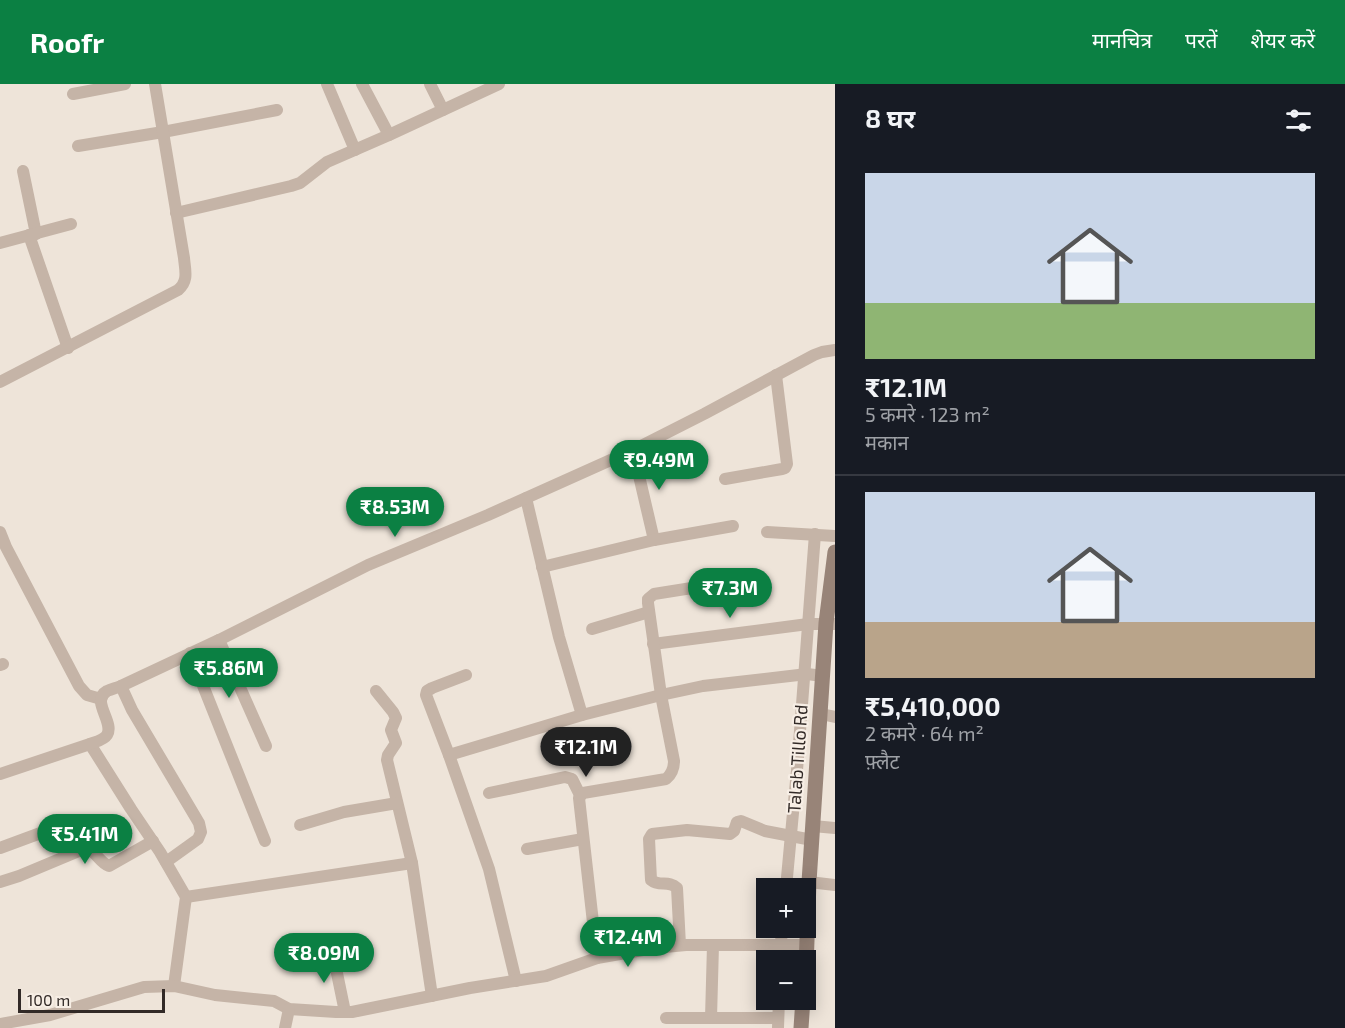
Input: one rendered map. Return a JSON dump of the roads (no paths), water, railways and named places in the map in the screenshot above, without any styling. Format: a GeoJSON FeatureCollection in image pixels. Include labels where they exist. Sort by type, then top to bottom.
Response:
{"type":"FeatureCollection","features":[{"type":"Feature","properties":{"kind":"main road","name":"Talab Tillo Rd"},"geometry":{"type":"LineString","coordinates":[[808,878],[803,836],[828,715],[812,675],[820,624],[833,588],[834,560]]}},
{"type":"Feature","properties":{"kind":"main road","name":"Talab Tillo Rd"},"geometry":{"type":"LineString","coordinates":[[796,938],[794,945],[796,950]]}},
{"type":"Feature","properties":{"kind":"main road"},"geometry":{"type":"LineString","coordinates":[[801,1028],[802,1010]]}},
{"type":"Feature","properties":{"kind":"street"},"geometry":{"type":"LineString","coordinates":[[73,94],[125,84]]}},
{"type":"Feature","properties":{"kind":"street"},"geometry":{"type":"LineString","coordinates":[[0,382],[178,290],[183,285],[186,276],[155,84]]}},
{"type":"Feature","properties":{"kind":"street"},"geometry":{"type":"LineString","coordinates":[[327,84],[355,150]]}},
{"type":"Feature","properties":{"kind":"street"},"geometry":{"type":"LineString","coordinates":[[362,84],[389,135]]}},
{"type":"Feature","properties":{"kind":"street"},"geometry":{"type":"LineString","coordinates":[[430,84],[443,110]]}},
{"type":"Feature","properties":{"kind":"street"},"geometry":{"type":"LineString","coordinates":[[176,213],[300,183],[327,162],[499,84]]}},
{"type":"Feature","properties":{"kind":"street"},"geometry":{"type":"LineString","coordinates":[[78,146],[277,110]]}},
{"type":"Feature","properties":{"kind":"street"},"geometry":{"type":"LineString","coordinates":[[23,171],[33,235],[68,348]]}},
{"type":"Feature","properties":{"kind":"street"},"geometry":{"type":"LineString","coordinates":[[0,243],[71,224]]}},
{"type":"Feature","properties":{"kind":"street"},"geometry":{"type":"LineString","coordinates":[[0,774],[104,738],[109,729],[101,699],[105,692],[219,640],[368,565],[633,450],[822,352],[835,351]]}},
{"type":"Feature","properties":{"kind":"street"},"geometry":{"type":"LineString","coordinates":[[725,479],[782,470],[787,464],[776,375]]}},
{"type":"Feature","properties":{"kind":"street"},"geometry":{"type":"LineString","coordinates":[[633,450],[654,540]]}},
{"type":"Feature","properties":{"kind":"street"},"geometry":{"type":"LineString","coordinates":[[526,498],[559,637],[582,715]]}},
{"type":"Feature","properties":{"kind":"street"},"geometry":{"type":"LineString","coordinates":[[542,567],[654,540],[733,526]]}},
{"type":"Feature","properties":{"kind":"street"},"geometry":{"type":"LineString","coordinates":[[0,532],[79,686],[87,695],[101,699]]}},
{"type":"Feature","properties":{"kind":"street"},"geometry":{"type":"LineString","coordinates":[[653,644],[820,624],[824,535],[766,532]]}},
{"type":"Feature","properties":{"kind":"street"},"geometry":{"type":"LineString","coordinates":[[580,795],[661,781],[670,776],[674,766],[653,644],[648,599],[654,594],[742,579]]}},
{"type":"Feature","properties":{"kind":"street"},"geometry":{"type":"LineString","coordinates":[[592,629],[649,612]]}},
{"type":"Feature","properties":{"kind":"street"},"geometry":{"type":"LineString","coordinates":[[219,640],[266,746]]}},
{"type":"Feature","properties":{"kind":"street"},"geometry":{"type":"LineString","coordinates":[[190,653],[265,841]]}},
{"type":"Feature","properties":{"kind":"street"},"geometry":{"type":"LineString","coordinates":[[466,675],[432,688],[427,691],[426,695],[489,869],[516,981]]}},
{"type":"Feature","properties":{"kind":"street"},"geometry":{"type":"LineString","coordinates":[[449,755],[582,715],[661,695],[703,686],[812,675],[803,836],[789,878]]}},
{"type":"Feature","properties":{"kind":"street"},"geometry":{"type":"LineString","coordinates":[[121,686],[132,710],[201,828],[198,839],[166,862]]}},
{"type":"Feature","properties":{"kind":"street"},"geometry":{"type":"LineString","coordinates":[[376,691],[396,718],[391,730],[396,743],[387,760],[412,863],[432,996]]}},
{"type":"Feature","properties":{"kind":"street"},"geometry":{"type":"LineString","coordinates":[[90,744],[153,841],[186,897],[174,986]]}},
{"type":"Feature","properties":{"kind":"street"},"geometry":{"type":"LineString","coordinates":[[489,793],[565,777],[572,779],[580,795],[578,801],[597,958]]}},
{"type":"Feature","properties":{"kind":"street"},"geometry":{"type":"LineString","coordinates":[[300,825],[344,812],[397,803]]}},
{"type":"Feature","properties":{"kind":"street"},"geometry":{"type":"LineString","coordinates":[[680,945],[677,888],[651,880],[650,835],[687,830],[730,834],[734,831],[737,822],[741,820],[765,831],[803,836],[835,828]]}},
{"type":"Feature","properties":{"kind":"street"},"geometry":{"type":"LineString","coordinates":[[0,848],[73,821]]}},
{"type":"Feature","properties":{"kind":"street"},"geometry":{"type":"LineString","coordinates":[[527,849],[583,839]]}},
{"type":"Feature","properties":{"kind":"street"},"geometry":{"type":"LineString","coordinates":[[0,882],[39,868],[82,848],[89,848],[106,865],[113,865],[153,841]]}},
{"type":"Feature","properties":{"kind":"street"},"geometry":{"type":"LineString","coordinates":[[186,897],[412,863]]}},
{"type":"Feature","properties":{"kind":"street"},"geometry":{"type":"LineString","coordinates":[[816,883],[835,885]]}},
{"type":"Feature","properties":{"kind":"street"},"geometry":{"type":"LineString","coordinates":[[789,938],[794,945]]}},
{"type":"Feature","properties":{"kind":"street"},"geometry":{"type":"LineString","coordinates":[[7,1025],[50,1015],[144,987],[174,986],[215,995],[274,1001],[289,1008],[345,1012],[552,974],[597,958],[654,948],[680,945],[794,945]]}},
{"type":"Feature","properties":{"kind":"street"},"geometry":{"type":"LineString","coordinates":[[711,1018],[713,945]]}},
{"type":"Feature","properties":{"kind":"street"},"geometry":{"type":"LineString","coordinates":[[789,950],[794,945]]}},
{"type":"Feature","properties":{"kind":"street"},"geometry":{"type":"LineString","coordinates":[[332,949],[345,1012]]}},
{"type":"Feature","properties":{"kind":"street"},"geometry":{"type":"LineString","coordinates":[[285,1028],[289,1008]]}},
{"type":"Feature","properties":{"kind":"street"},"geometry":{"type":"LineString","coordinates":[[666,1017],[778,1023]]}}]}
